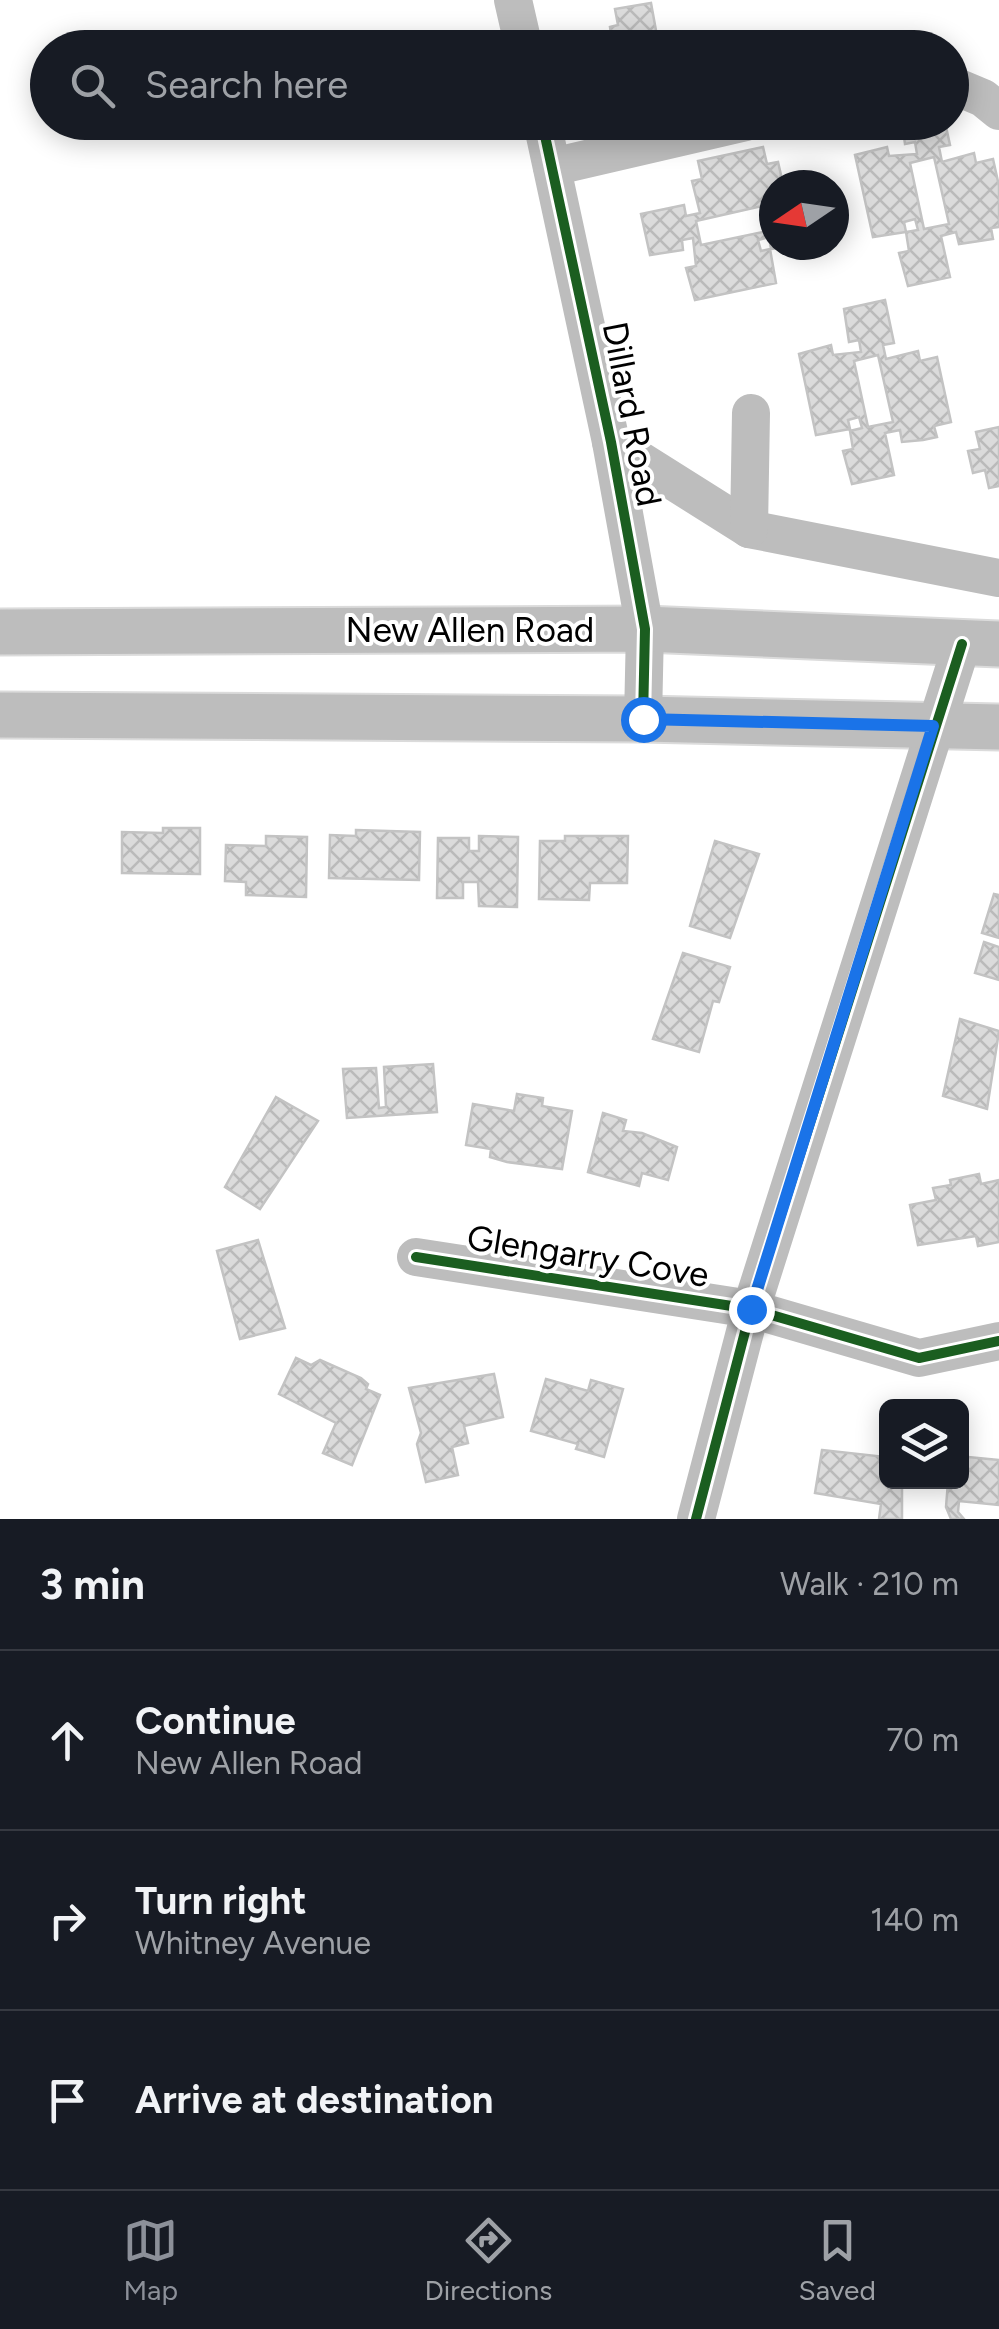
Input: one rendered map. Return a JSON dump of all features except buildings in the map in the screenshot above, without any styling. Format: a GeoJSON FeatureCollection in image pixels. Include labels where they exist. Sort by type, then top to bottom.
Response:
{"type":"FeatureCollection","features":[{"type":"Feature","properties":{"kind":"main road","name":"New Allen Road"},"geometry":{"type":"LineString","coordinates":[[0,632],[644,629],[981,644]]}},
{"type":"Feature","properties":{"kind":"main road"},"geometry":{"type":"LineString","coordinates":[[0,715],[643,719],[999,727]]}},
{"type":"Feature","properties":{"kind":"street"},"geometry":{"type":"LineString","coordinates":[[513,0],[520,30]]}},
{"type":"Feature","properties":{"kind":"street"},"geometry":{"type":"LineString","coordinates":[[969,92],[999,112]]}},
{"type":"Feature","properties":{"kind":"street","name":"Dillard Road"},"geometry":{"type":"LineString","coordinates":[[546,140],[611,442],[644,629],[643,719]]}},
{"type":"Feature","properties":{"kind":"street"},"geometry":{"type":"LineString","coordinates":[[552,167],[668,140]]}},
{"type":"Feature","properties":{"kind":"street"},"geometry":{"type":"LineString","coordinates":[[749,529],[751,413]]}},
{"type":"Feature","properties":{"kind":"street"},"geometry":{"type":"LineString","coordinates":[[611,442],[749,529],[999,578]]}},
{"type":"Feature","properties":{"kind":"street"},"geometry":{"type":"LineString","coordinates":[[696,1519],[751,1309],[933,726],[981,644]]}},
{"type":"Feature","properties":{"kind":"street","name":"Glengarry Cove"},"geometry":{"type":"LineString","coordinates":[[416,1257],[751,1309],[918,1358],[999,1341]]}},
{"type":"Feature","properties":{"kind":"cycle path"},"geometry":{"type":"LineString","coordinates":[[546,140],[611,442],[645,629],[643,719]]}},
{"type":"Feature","properties":{"kind":"cycle path"},"geometry":{"type":"LineString","coordinates":[[696,1519],[751,1309],[962,644]]}},
{"type":"Feature","properties":{"kind":"cycle path"},"geometry":{"type":"LineString","coordinates":[[416,1257],[751,1309],[919,1358],[999,1341]]}},
{"type":"Feature","properties":{"kind":"route"},"geometry":{"type":"LineString","coordinates":[[643,719],[933,726],[751,1309]]}}]}
